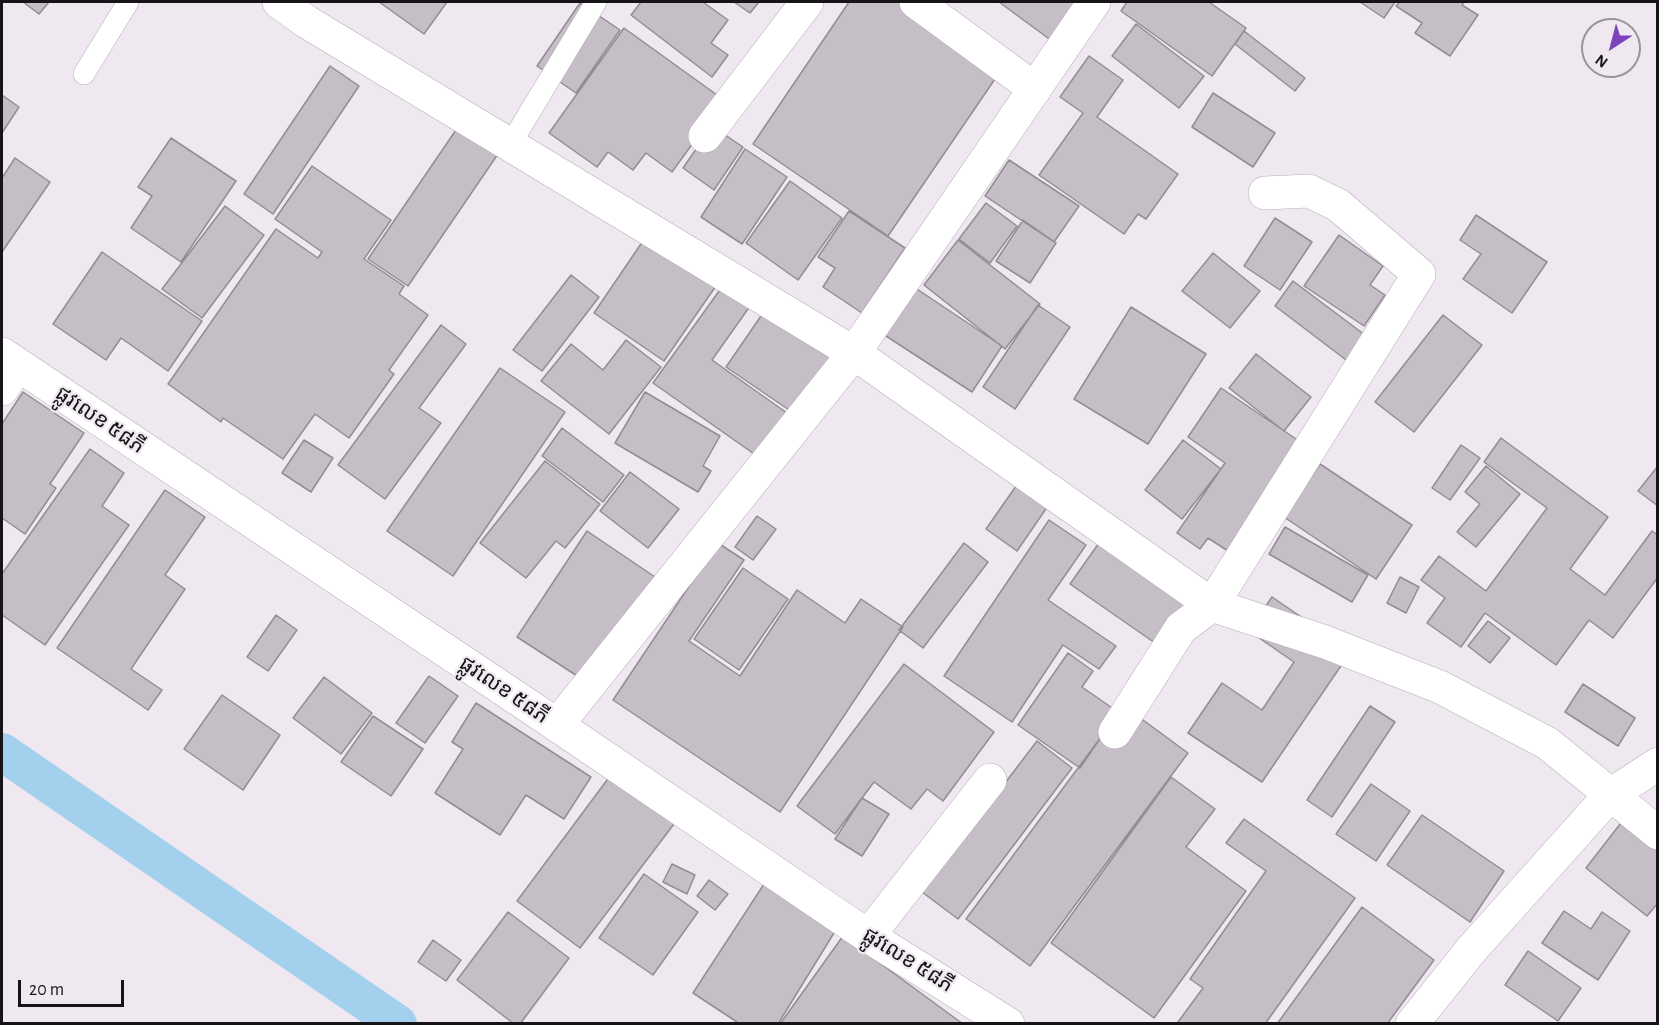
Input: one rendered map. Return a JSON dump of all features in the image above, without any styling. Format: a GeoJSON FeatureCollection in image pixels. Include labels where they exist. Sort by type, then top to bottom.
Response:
{"type":"FeatureCollection","features":[{"type":"Feature","properties":{"kind":"street"},"geometry":{"type":"LineString","coordinates":[[279,2],[314,12],[510,145],[854,353],[1212,605],[1324,642],[1440,687],[1548,743],[1658,833]]}},
{"type":"Feature","properties":{"kind":"street"},"geometry":{"type":"LineString","coordinates":[[705,136],[807,2]]}},
{"type":"Feature","properties":{"kind":"street"},"geometry":{"type":"LineString","coordinates":[[916,2],[1035,89]]}},
{"type":"Feature","properties":{"kind":"street"},"geometry":{"type":"LineString","coordinates":[[557,725],[854,353],[1094,2]]}},
{"type":"Feature","properties":{"kind":"street"},"geometry":{"type":"LineString","coordinates":[[1115,732],[1181,628],[1212,605],[1419,274],[1338,205],[1309,191],[1265,193]]}},
{"type":"Feature","properties":{"kind":"street","name":"ផ្លូវលេខ ៥៨ភី"},"geometry":{"type":"LineString","coordinates":[[7,370],[557,725],[868,936],[1008,1023]]}},
{"type":"Feature","properties":{"kind":"street"},"geometry":{"type":"LineString","coordinates":[[1412,1023],[1480,940],[1610,795],[1658,764]]}},
{"type":"Feature","properties":{"kind":"street"},"geometry":{"type":"LineString","coordinates":[[868,936],[990,780]]}},
{"type":"Feature","properties":{"kind":"lane"},"geometry":{"type":"LineString","coordinates":[[84,74],[128,2]]}},
{"type":"Feature","properties":{"kind":"lane"},"geometry":{"type":"LineString","coordinates":[[510,145],[596,2]]}},
{"type":"Feature","properties":{"kind":"building"},"geometry":{"type":"Polygon","coordinates":[[[23,2],[49,2],[39,14],[23,2]]]}},
{"type":"Feature","properties":{"kind":"building"},"geometry":{"type":"Polygon","coordinates":[[[379,2],[447,2],[424,34],[379,2]]]}},
{"type":"Feature","properties":{"kind":"building"},"geometry":{"type":"Polygon","coordinates":[[[641,2],[703,2],[728,20],[711,43],[728,55],[712,77],[631,15],[641,2]]]}},
{"type":"Feature","properties":{"kind":"building"},"geometry":{"type":"Polygon","coordinates":[[[734,2],[759,2],[750,13],[734,2]]]}},
{"type":"Feature","properties":{"kind":"building"},"geometry":{"type":"Polygon","coordinates":[[[849,2],[934,2],[1012,54],[888,236],[753,144],[849,2]]]}},
{"type":"Feature","properties":{"kind":"building"},"geometry":{"type":"Polygon","coordinates":[[[999,2],[1082,2],[1052,41],[999,2]]]}},
{"type":"Feature","properties":{"kind":"building"},"geometry":{"type":"Polygon","coordinates":[[[1127,2],[1209,2],[1246,28],[1212,76],[1121,11],[1127,2]]]}},
{"type":"Feature","properties":{"kind":"building"},"geometry":{"type":"Polygon","coordinates":[[[1360,2],[1395,2],[1384,18],[1360,2]]]}},
{"type":"Feature","properties":{"kind":"building"},"geometry":{"type":"Polygon","coordinates":[[[1400,2],[1464,2],[1462,5],[1478,15],[1450,56],[1415,33],[1422,23],[1396,6],[1400,2]]]}},
{"type":"Feature","properties":{"kind":"building"},"geometry":{"type":"Polygon","coordinates":[[[580,3],[620,30],[576,93],[537,66],[580,3]]]}},
{"type":"Feature","properties":{"kind":"building"},"geometry":{"type":"Polygon","coordinates":[[[1136,24],[1204,76],[1179,108],[1112,56],[1136,24]]]}},
{"type":"Feature","properties":{"kind":"building"},"geometry":{"type":"Polygon","coordinates":[[[624,28],[724,100],[672,172],[646,153],[633,170],[608,152],[597,167],[549,133],[624,28]]]}},
{"type":"Feature","properties":{"kind":"building"},"geometry":{"type":"Polygon","coordinates":[[[1244,31],[1305,78],[1295,91],[1235,44],[1244,31]]]}},
{"type":"Feature","properties":{"kind":"building"},"geometry":{"type":"Polygon","coordinates":[[[1089,56],[1123,80],[1097,117],[1178,174],[1146,219],[1138,214],[1124,234],[1039,175],[1083,113],[1060,97],[1089,56]]]}},
{"type":"Feature","properties":{"kind":"building"},"geometry":{"type":"Polygon","coordinates":[[[330,66],[359,86],[273,214],[244,194],[330,66]]]}},
{"type":"Feature","properties":{"kind":"building"},"geometry":{"type":"Polygon","coordinates":[[[1213,93],[1275,133],[1253,167],[1192,127],[1213,93]]]}},
{"type":"Feature","properties":{"kind":"building"},"geometry":{"type":"Polygon","coordinates":[[[2,95],[19,107],[2,133],[2,95]]]}},
{"type":"Feature","properties":{"kind":"building"},"geometry":{"type":"Polygon","coordinates":[[[712,126],[743,147],[714,190],[683,168],[712,126]]]}},
{"type":"Feature","properties":{"kind":"building"},"geometry":{"type":"Polygon","coordinates":[[[458,127],[498,154],[408,286],[368,259],[458,127]]]}},
{"type":"Feature","properties":{"kind":"building"},"geometry":{"type":"Polygon","coordinates":[[[171,138],[236,181],[181,262],[131,228],[152,196],[138,187],[171,138]]]}},
{"type":"Feature","properties":{"kind":"building"},"geometry":{"type":"Polygon","coordinates":[[[745,149],[787,177],[742,244],[701,217],[745,149]]]}},
{"type":"Feature","properties":{"kind":"building"},"geometry":{"type":"Polygon","coordinates":[[[15,158],[50,182],[2,252],[2,178],[15,158]]]}},
{"type":"Feature","properties":{"kind":"building"},"geometry":{"type":"Polygon","coordinates":[[[1009,160],[1079,206],[1054,242],[985,196],[1009,160]]]}},
{"type":"Feature","properties":{"kind":"building"},"geometry":{"type":"Polygon","coordinates":[[[312,166],[391,220],[364,259],[404,286],[399,294],[428,315],[389,370],[394,374],[349,438],[315,414],[283,459],[223,418],[221,422],[168,384],[276,229],[318,258],[322,252],[275,219],[312,166]]]}},
{"type":"Feature","properties":{"kind":"building"},"geometry":{"type":"Polygon","coordinates":[[[790,181],[842,218],[798,280],[746,243],[790,181]]]}},
{"type":"Feature","properties":{"kind":"building"},"geometry":{"type":"Polygon","coordinates":[[[986,203],[1017,226],[990,263],[959,239],[986,203]]]}},
{"type":"Feature","properties":{"kind":"building"},"geometry":{"type":"Polygon","coordinates":[[[225,206],[264,235],[202,318],[162,289],[225,206]]]}},
{"type":"Feature","properties":{"kind":"building"},"geometry":{"type":"Polygon","coordinates":[[[849,211],[905,248],[862,313],[823,287],[835,268],[818,257],[849,211]]]}},
{"type":"Feature","properties":{"kind":"building"},"geometry":{"type":"Polygon","coordinates":[[[1476,215],[1547,262],[1512,313],[1463,279],[1481,254],[1460,240],[1476,215]]]}},
{"type":"Feature","properties":{"kind":"building"},"geometry":{"type":"Polygon","coordinates":[[[1275,218],[1312,242],[1280,290],[1244,266],[1275,218]]]}},
{"type":"Feature","properties":{"kind":"building"},"geometry":{"type":"Polygon","coordinates":[[[1023,220],[1056,243],[1030,283],[996,261],[1023,220]]]}},
{"type":"Feature","properties":{"kind":"building"},"geometry":{"type":"Polygon","coordinates":[[[647,235],[718,283],[664,361],[594,313],[647,235]]]}},
{"type":"Feature","properties":{"kind":"building"},"geometry":{"type":"Polygon","coordinates":[[[1339,235],[1383,266],[1370,285],[1385,295],[1364,326],[1304,286],[1339,235]]]}},
{"type":"Feature","properties":{"kind":"building"},"geometry":{"type":"Polygon","coordinates":[[[958,240],[1040,304],[1005,349],[924,285],[958,240]]]}},
{"type":"Feature","properties":{"kind":"building"},"geometry":{"type":"Polygon","coordinates":[[[102,252],[202,321],[168,371],[121,338],[106,360],[53,324],[102,252]]]}},
{"type":"Feature","properties":{"kind":"building"},"geometry":{"type":"Polygon","coordinates":[[[1213,253],[1260,291],[1230,328],[1182,291],[1213,253]]]}},
{"type":"Feature","properties":{"kind":"building"},"geometry":{"type":"Polygon","coordinates":[[[571,275],[599,297],[542,371],[513,350],[571,275]]]}},
{"type":"Feature","properties":{"kind":"building"},"geometry":{"type":"Polygon","coordinates":[[[727,280],[755,299],[712,360],[787,413],[757,456],[653,383],[727,280]]]}},
{"type":"Feature","properties":{"kind":"building"},"geometry":{"type":"Polygon","coordinates":[[[1293,281],[1373,341],[1354,366],[1275,306],[1293,281]]]}},
{"type":"Feature","properties":{"kind":"building"},"geometry":{"type":"Polygon","coordinates":[[[914,287],[1002,346],[972,392],[883,334],[914,287]]]}},
{"type":"Feature","properties":{"kind":"building"},"geometry":{"type":"Polygon","coordinates":[[[774,297],[843,343],[795,414],[726,367],[774,297]]]}},
{"type":"Feature","properties":{"kind":"building"},"geometry":{"type":"Polygon","coordinates":[[[1038,305],[1070,327],[1015,409],[983,387],[1038,305]]]}},
{"type":"Feature","properties":{"kind":"building"},"geometry":{"type":"Polygon","coordinates":[[[1131,307],[1206,354],[1148,444],[1074,399],[1131,307]]]}},
{"type":"Feature","properties":{"kind":"building"},"geometry":{"type":"Polygon","coordinates":[[[1443,315],[1482,345],[1414,432],[1375,402],[1443,315]]]}},
{"type":"Feature","properties":{"kind":"building"},"geometry":{"type":"Polygon","coordinates":[[[441,325],[466,344],[419,408],[441,423],[385,499],[338,465],[441,325]]]}},
{"type":"Feature","properties":{"kind":"building"},"geometry":{"type":"Polygon","coordinates":[[[626,340],[661,367],[609,434],[541,381],[571,344],[603,370],[626,340]]]}},
{"type":"Feature","properties":{"kind":"building"},"geometry":{"type":"Polygon","coordinates":[[[1256,354],[1311,397],[1284,431],[1229,388],[1256,354]]]}},
{"type":"Feature","properties":{"kind":"building"},"geometry":{"type":"Polygon","coordinates":[[[500,368],[565,412],[453,576],[387,531],[500,368]]]}},
{"type":"Feature","properties":{"kind":"building"},"geometry":{"type":"Polygon","coordinates":[[[1221,388],[1302,443],[1228,551],[1208,538],[1200,549],[1177,533],[1225,463],[1188,437],[1221,388]]]}},
{"type":"Feature","properties":{"kind":"building"},"geometry":{"type":"Polygon","coordinates":[[[23,392],[84,433],[50,484],[56,488],[25,534],[2,518],[2,424],[23,392]]]}},
{"type":"Feature","properties":{"kind":"building"},"geometry":{"type":"Polygon","coordinates":[[[645,392],[720,436],[703,466],[711,471],[698,492],[615,443],[645,392]]]}},
{"type":"Feature","properties":{"kind":"building"},"geometry":{"type":"Polygon","coordinates":[[[562,428],[624,475],[603,502],[542,456],[562,428]]]}},
{"type":"Feature","properties":{"kind":"building"},"geometry":{"type":"Polygon","coordinates":[[[1501,438],[1608,517],[1570,569],[1605,595],[1652,531],[1658,535],[1658,577],[1613,638],[1589,620],[1556,665],[1485,613],[1461,647],[1427,623],[1445,598],[1421,580],[1439,556],[1486,591],[1547,508],[1484,462],[1501,438]]]}},
{"type":"Feature","properties":{"kind":"building"},"geometry":{"type":"Polygon","coordinates":[[[304,440],[333,458],[311,492],[282,473],[304,440]]]}},
{"type":"Feature","properties":{"kind":"building"},"geometry":{"type":"Polygon","coordinates":[[[1183,440],[1221,469],[1182,519],[1145,490],[1183,440]]]}},
{"type":"Feature","properties":{"kind":"building"},"geometry":{"type":"Polygon","coordinates":[[[1461,445],[1480,458],[1450,500],[1432,488],[1461,445]]]}},
{"type":"Feature","properties":{"kind":"building"},"geometry":{"type":"Polygon","coordinates":[[[90,449],[124,473],[102,506],[129,525],[45,645],[2,615],[2,574],[90,449]]]}},
{"type":"Feature","properties":{"kind":"building"},"geometry":{"type":"Polygon","coordinates":[[[545,461],[600,504],[565,548],[556,541],[526,578],[480,543],[545,461]]]}},
{"type":"Feature","properties":{"kind":"building"},"geometry":{"type":"Polygon","coordinates":[[[1320,464],[1412,525],[1376,579],[1284,517],[1320,464]]]}},
{"type":"Feature","properties":{"kind":"building"},"geometry":{"type":"Polygon","coordinates":[[[1486,466],[1520,494],[1476,547],[1457,532],[1480,504],[1465,492],[1486,466]]]}},
{"type":"Feature","properties":{"kind":"building"},"geometry":{"type":"Polygon","coordinates":[[[1658,466],[1658,506],[1638,491],[1658,466]]]}},
{"type":"Feature","properties":{"kind":"building"},"geometry":{"type":"Polygon","coordinates":[[[1028,469],[1059,490],[1017,551],[986,529],[1028,469]]]}},
{"type":"Feature","properties":{"kind":"building"},"geometry":{"type":"Polygon","coordinates":[[[630,472],[679,509],[648,548],[600,511],[630,472]]]}},
{"type":"Feature","properties":{"kind":"building"},"geometry":{"type":"Polygon","coordinates":[[[165,490],[205,517],[165,575],[185,589],[131,669],[162,690],[148,710],[57,648],[165,490]]]}},
{"type":"Feature","properties":{"kind":"building"},"geometry":{"type":"Polygon","coordinates":[[[757,516],[776,529],[753,560],[735,547],[757,516]]]}},
{"type":"Feature","properties":{"kind":"building"},"geometry":{"type":"Polygon","coordinates":[[[1049,520],[1086,545],[1048,600],[1116,646],[1099,669],[1063,645],[1012,722],[944,676],[1049,520]]]}},
{"type":"Feature","properties":{"kind":"building"},"geometry":{"type":"Polygon","coordinates":[[[1111,526],[1208,593],[1168,652],[1070,584],[1111,526]]]}},
{"type":"Feature","properties":{"kind":"building"},"geometry":{"type":"Polygon","coordinates":[[[1285,527],[1368,575],[1352,602],[1269,554],[1285,527]]]}},
{"type":"Feature","properties":{"kind":"building"},"geometry":{"type":"Polygon","coordinates":[[[587,531],[655,577],[585,681],[517,637],[587,531]]]}},
{"type":"Feature","properties":{"kind":"building"},"geometry":{"type":"Polygon","coordinates":[[[718,543],[744,560],[689,641],[740,676],[797,590],[845,623],[861,599],[903,627],[780,812],[613,700],[718,543]]]}},
{"type":"Feature","properties":{"kind":"building"},"geometry":{"type":"Polygon","coordinates":[[[964,543],[988,562],[923,648],[899,630],[964,543]]]}},
{"type":"Feature","properties":{"kind":"building"},"geometry":{"type":"Polygon","coordinates":[[[743,568],[788,599],[739,670],[694,639],[743,568]]]}},
{"type":"Feature","properties":{"kind":"building"},"geometry":{"type":"Polygon","coordinates":[[[1400,577],[1419,587],[1406,613],[1387,603],[1400,577]]]}},
{"type":"Feature","properties":{"kind":"building"},"geometry":{"type":"Polygon","coordinates":[[[1272,597],[1351,651],[1262,782],[1188,733],[1222,683],[1262,710],[1294,662],[1249,631],[1272,597]]]}},
{"type":"Feature","properties":{"kind":"building"},"geometry":{"type":"Polygon","coordinates":[[[276,615],[297,630],[268,671],[247,657],[276,615]]]}},
{"type":"Feature","properties":{"kind":"building"},"geometry":{"type":"Polygon","coordinates":[[[1488,621],[1510,638],[1490,663],[1468,646],[1488,621]]]}},
{"type":"Feature","properties":{"kind":"building"},"geometry":{"type":"Polygon","coordinates":[[[1068,653],[1093,671],[1082,687],[1118,712],[1080,768],[1018,725],[1068,653]]]}},
{"type":"Feature","properties":{"kind":"building"},"geometry":{"type":"Polygon","coordinates":[[[904,664],[994,732],[943,801],[927,789],[911,809],[874,782],[835,834],[797,806],[904,664]]]}},
{"type":"Feature","properties":{"kind":"building"},"geometry":{"type":"Polygon","coordinates":[[[429,676],[458,696],[425,743],[396,723],[429,676]]]}},
{"type":"Feature","properties":{"kind":"building"},"geometry":{"type":"Polygon","coordinates":[[[324,677],[372,713],[341,754],[293,718],[324,677]]]}},
{"type":"Feature","properties":{"kind":"building"},"geometry":{"type":"Polygon","coordinates":[[[1583,684],[1635,718],[1618,746],[1565,712],[1583,684]]]}},
{"type":"Feature","properties":{"kind":"building"},"geometry":{"type":"Polygon","coordinates":[[[222,695],[280,735],[243,790],[184,749],[222,695]]]}},
{"type":"Feature","properties":{"kind":"building"},"geometry":{"type":"Polygon","coordinates":[[[476,703],[591,777],[564,819],[526,795],[500,835],[435,793],[463,749],[452,742],[476,703]]]}},
{"type":"Feature","properties":{"kind":"building"},"geometry":{"type":"Polygon","coordinates":[[[1124,706],[1188,753],[1030,966],[966,919],[1124,706]]]}},
{"type":"Feature","properties":{"kind":"building"},"geometry":{"type":"Polygon","coordinates":[[[1370,706],[1395,722],[1332,817],[1307,800],[1370,706]]]}},
{"type":"Feature","properties":{"kind":"building"},"geometry":{"type":"Polygon","coordinates":[[[373,716],[423,749],[391,796],[341,762],[373,716]]]}},
{"type":"Feature","properties":{"kind":"building"},"geometry":{"type":"Polygon","coordinates":[[[1037,741],[1072,768],[958,919],[922,892],[1037,741]]]}},
{"type":"Feature","properties":{"kind":"building"},"geometry":{"type":"Polygon","coordinates":[[[613,772],[677,820],[580,948],[517,901],[613,772]]]}},
{"type":"Feature","properties":{"kind":"building"},"geometry":{"type":"Polygon","coordinates":[[[1171,777],[1215,809],[1186,847],[1246,891],[1154,1018],[1051,943],[1171,777]]]}},
{"type":"Feature","properties":{"kind":"building"},"geometry":{"type":"Polygon","coordinates":[[[1371,784],[1410,811],[1376,861],[1336,834],[1371,784]]]}},
{"type":"Feature","properties":{"kind":"building"},"geometry":{"type":"Polygon","coordinates":[[[862,798],[889,814],[862,856],[835,839],[862,798]]]}},
{"type":"Feature","properties":{"kind":"building"},"geometry":{"type":"Polygon","coordinates":[[[1422,815],[1504,871],[1470,922],[1387,865],[1422,815]]]}},
{"type":"Feature","properties":{"kind":"building"},"geometry":{"type":"Polygon","coordinates":[[[1244,819],[1355,898],[1265,1024],[1180,1024],[1178,1022],[1203,988],[1190,979],[1266,871],[1226,843],[1244,819]]]}},
{"type":"Feature","properties":{"kind":"building"},"geometry":{"type":"Polygon","coordinates":[[[1624,819],[1658,845],[1658,903],[1647,916],[1586,868],[1624,819]]]}},
{"type":"Feature","properties":{"kind":"building"},"geometry":{"type":"Polygon","coordinates":[[[672,864],[695,875],[687,894],[663,882],[672,864]]]}},
{"type":"Feature","properties":{"kind":"building"},"geometry":{"type":"Polygon","coordinates":[[[644,874],[698,912],[653,975],[599,938],[644,874]]]}},
{"type":"Feature","properties":{"kind":"building"},"geometry":{"type":"Polygon","coordinates":[[[709,880],[728,894],[715,910],[697,896],[709,880]]]}},
{"type":"Feature","properties":{"kind":"building"},"geometry":{"type":"Polygon","coordinates":[[[766,881],[837,928],[778,1024],[736,1024],[737,1022],[693,993],[766,881]]]}},
{"type":"Feature","properties":{"kind":"building"},"geometry":{"type":"Polygon","coordinates":[[[1362,907],[1434,960],[1387,1024],[1277,1024],[1362,907]]]}},
{"type":"Feature","properties":{"kind":"building"},"geometry":{"type":"Polygon","coordinates":[[[1564,911],[1591,929],[1602,912],[1630,931],[1598,980],[1542,943],[1564,911]]]}},
{"type":"Feature","properties":{"kind":"building"},"geometry":{"type":"Polygon","coordinates":[[[508,912],[569,958],[520,1024],[514,1024],[457,980],[508,912]]]}},
{"type":"Feature","properties":{"kind":"building"},"geometry":{"type":"Polygon","coordinates":[[[843,936],[963,1024],[780,1024],[843,936]]]}},
{"type":"Feature","properties":{"kind":"building"},"geometry":{"type":"Polygon","coordinates":[[[433,940],[461,960],[446,981],[418,962],[433,940]]]}},
{"type":"Feature","properties":{"kind":"building"},"geometry":{"type":"Polygon","coordinates":[[[1528,951],[1581,988],[1558,1021],[1505,985],[1528,951]]]}},
{"type":"Feature","properties":{"kind":"waterway"},"geometry":{"type":"LineString","coordinates":[[2,752],[398,1024]]}}]}
